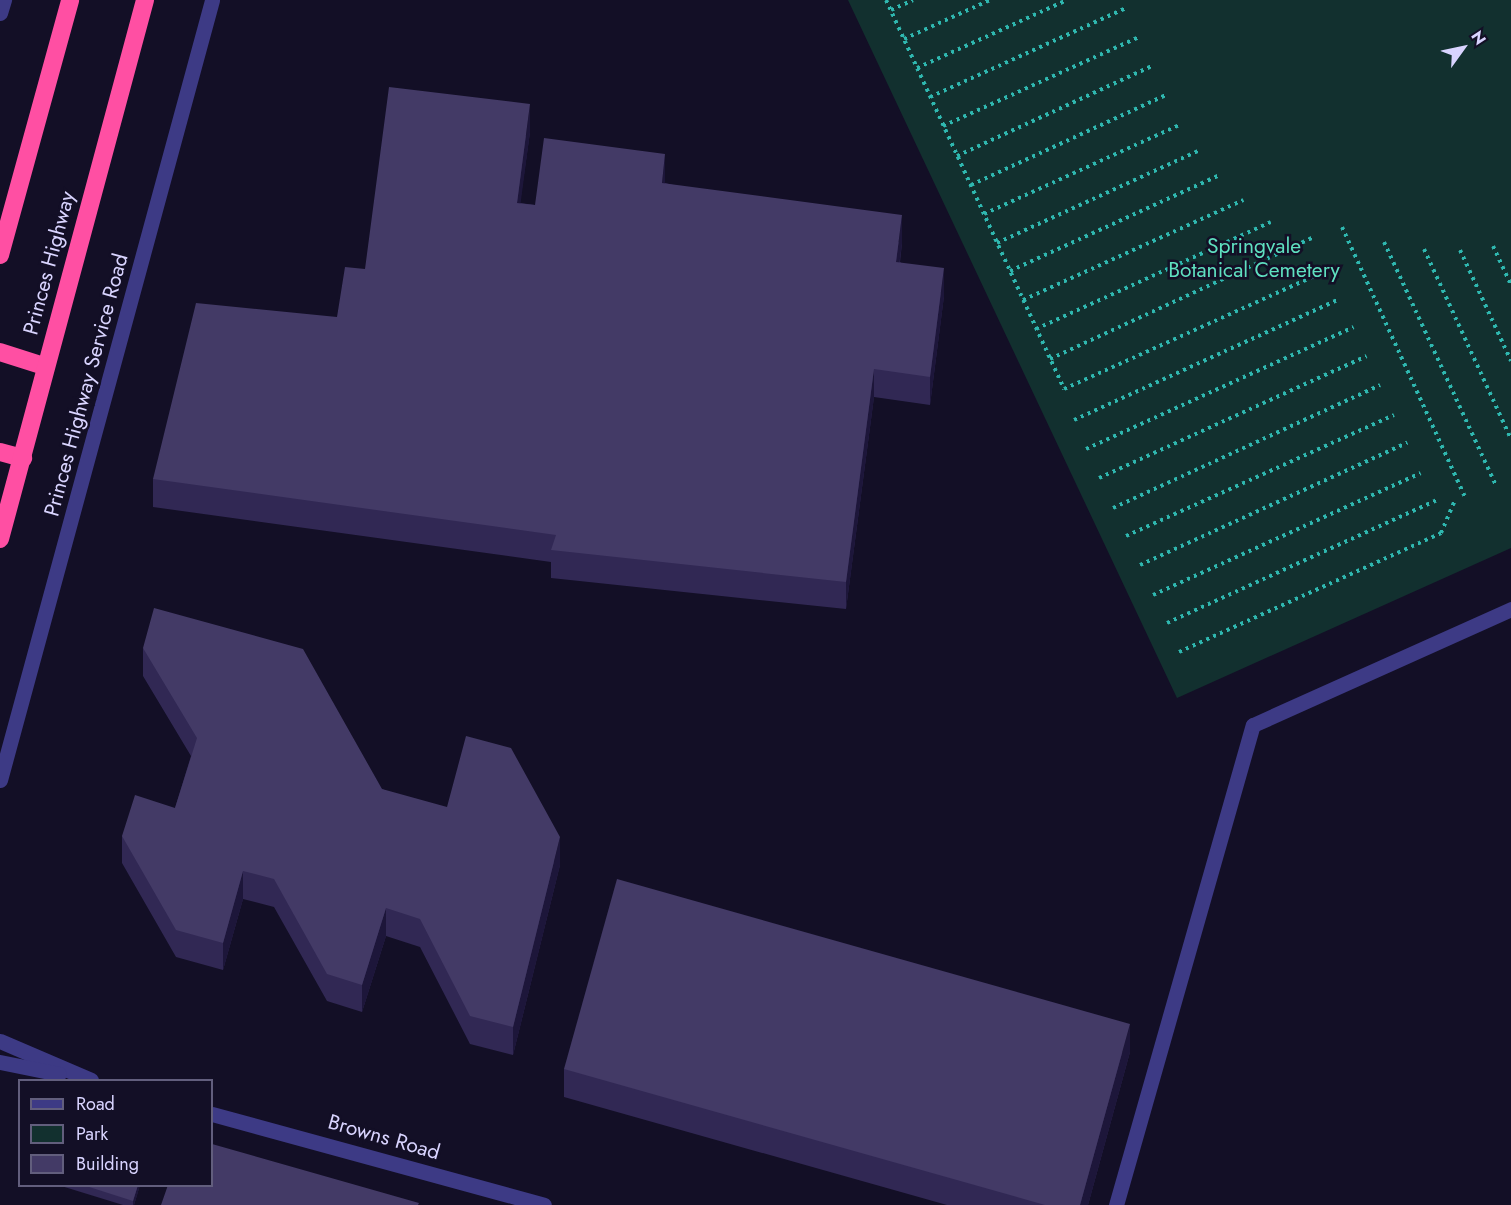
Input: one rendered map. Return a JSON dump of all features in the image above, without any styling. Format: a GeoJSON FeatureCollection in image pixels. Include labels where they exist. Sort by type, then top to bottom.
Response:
{"type":"FeatureCollection","features":[{"type":"Feature","properties":{"kind":"highway"},"geometry":{"type":"LineString","coordinates":[[0,255],[70,0]]}},
{"type":"Feature","properties":{"kind":"highway","name":"Princes Highway"},"geometry":{"type":"LineString","coordinates":[[0,539],[23,458],[44,366],[145,0]]}},
{"type":"Feature","properties":{"kind":"highway"},"geometry":{"type":"LineString","coordinates":[[0,352],[44,366]]}},
{"type":"Feature","properties":{"kind":"highway"},"geometry":{"type":"LineString","coordinates":[[0,452],[23,458]]}},
{"type":"Feature","properties":{"kind":"street"},"geometry":{"type":"LineString","coordinates":[[0,13],[4,0]]}},
{"type":"Feature","properties":{"kind":"street","name":"Princes Highway Service Road"},"geometry":{"type":"LineString","coordinates":[[0,780],[212,0]]}},
{"type":"Feature","properties":{"kind":"street"},"geometry":{"type":"LineString","coordinates":[[1116,1205],[1253,726],[1511,609]]}},
{"type":"Feature","properties":{"kind":"street"},"geometry":{"type":"LineString","coordinates":[[0,1041],[89,1079]]}},
{"type":"Feature","properties":{"kind":"street"},"geometry":{"type":"LineString","coordinates":[[0,1062],[86,1079]]}},
{"type":"Feature","properties":{"kind":"street","name":"Browns Road"},"geometry":{"type":"LineString","coordinates":[[213,1114],[544,1205]]}},
{"type":"Feature","properties":{"kind":"path"},"geometry":{"type":"LineString","coordinates":[[886,0],[1064,389],[1327,270]]}},
{"type":"Feature","properties":{"kind":"path"},"geometry":{"type":"LineString","coordinates":[[891,10],[913,0]]}},
{"type":"Feature","properties":{"kind":"path"},"geometry":{"type":"LineString","coordinates":[[904,39],[990,0]]}},
{"type":"Feature","properties":{"kind":"path"},"geometry":{"type":"LineString","coordinates":[[917,68],[1068,0]]}},
{"type":"Feature","properties":{"kind":"path"},"geometry":{"type":"LineString","coordinates":[[930,97],[1126,8]]}},
{"type":"Feature","properties":{"kind":"path"},"geometry":{"type":"LineString","coordinates":[[943,126],[1139,37]]}},
{"type":"Feature","properties":{"kind":"path"},"geometry":{"type":"LineString","coordinates":[[957,156],[1152,66]]}},
{"type":"Feature","properties":{"kind":"path"},"geometry":{"type":"LineString","coordinates":[[970,185],[1166,95]]}},
{"type":"Feature","properties":{"kind":"path"},"geometry":{"type":"LineString","coordinates":[[984,214],[1179,125]]}},
{"type":"Feature","properties":{"kind":"path"},"geometry":{"type":"LineString","coordinates":[[997,243],[1198,151]]}},
{"type":"Feature","properties":{"kind":"path"},"geometry":{"type":"LineString","coordinates":[[1010,272],[1220,176]]}},
{"type":"Feature","properties":{"kind":"path"},"geometry":{"type":"LineString","coordinates":[[1023,300],[1243,200]]}},
{"type":"Feature","properties":{"kind":"path"},"geometry":{"type":"LineString","coordinates":[[1036,329],[1271,222]]}},
{"type":"Feature","properties":{"kind":"path"},"geometry":{"type":"LineString","coordinates":[[1342,227],[1466,499]]}},
{"type":"Feature","properties":{"kind":"path"},"geometry":{"type":"LineString","coordinates":[[1050,359],[1314,237]]}},
{"type":"Feature","properties":{"kind":"path"},"geometry":{"type":"LineString","coordinates":[[1384,242],[1496,486]]}},
{"type":"Feature","properties":{"kind":"path"},"geometry":{"type":"LineString","coordinates":[[1493,246],[1511,285]]}},
{"type":"Feature","properties":{"kind":"path"},"geometry":{"type":"LineString","coordinates":[[1424,249],[1511,439]]}},
{"type":"Feature","properties":{"kind":"path"},"geometry":{"type":"LineString","coordinates":[[1460,250],[1511,362]]}},
{"type":"Feature","properties":{"kind":"path"},"geometry":{"type":"LineString","coordinates":[[1074,420],[1340,299]]}},
{"type":"Feature","properties":{"kind":"path"},"geometry":{"type":"LineString","coordinates":[[1086,450],[1354,327]]}},
{"type":"Feature","properties":{"kind":"path"},"geometry":{"type":"LineString","coordinates":[[1099,478],[1367,356]]}},
{"type":"Feature","properties":{"kind":"path"},"geometry":{"type":"LineString","coordinates":[[1113,508],[1380,385]]}},
{"type":"Feature","properties":{"kind":"path"},"geometry":{"type":"LineString","coordinates":[[1126,536],[1394,415]]}},
{"type":"Feature","properties":{"kind":"path"},"geometry":{"type":"LineString","coordinates":[[1140,565],[1407,443]]}},
{"type":"Feature","properties":{"kind":"path"},"geometry":{"type":"LineString","coordinates":[[1153,595],[1421,473]]}},
{"type":"Feature","properties":{"kind":"path"},"geometry":{"type":"LineString","coordinates":[[1167,623],[1437,500]]}},
{"type":"Feature","properties":{"kind":"path"},"geometry":{"type":"LineString","coordinates":[[1179,652],[1441,533],[1454,502]]}},
{"type":"Feature","properties":{"kind":"green space","name":"Springvale Botanical Cemetery"},"geometry":{"type":"Polygon","coordinates":[[[848,0],[1511,0],[1511,548],[1177,698],[848,0]]]}},
{"type":"Feature","properties":{"kind":"building"},"geometry":{"type":"Polygon","coordinates":[[[389,87],[530,104],[517,203],[535,205],[544,138],[665,154],[662,183],[902,215],[896,262],[944,268],[930,377],[874,369],[846,582],[551,550],[556,535],[153,479],[196,303],[337,317],[345,267],[365,269],[389,87]]]}},
{"type":"Feature","properties":{"kind":"building"},"geometry":{"type":"Polygon","coordinates":[[[154,608],[303,649],[382,789],[447,807],[466,736],[511,748],[560,837],[513,1027],[470,1016],[420,919],[386,908],[362,985],[327,974],[274,879],[243,871],[223,943],[176,930],[122,836],[135,795],[175,808],[197,738],[143,648],[154,608]]]}},
{"type":"Feature","properties":{"kind":"building"},"geometry":{"type":"Polygon","coordinates":[[[617,879],[1130,1024],[1080,1205],[1045,1205],[564,1069],[617,879]]]}},
{"type":"Feature","properties":{"kind":"building"},"geometry":{"type":"Polygon","coordinates":[[[213,1144],[419,1203],[418,1205],[161,1205],[167,1187],[213,1187],[213,1144]]]}},
{"type":"Feature","properties":{"kind":"building"},"geometry":{"type":"Polygon","coordinates":[[[89,1187],[137,1187],[133,1201],[89,1187]]]}}]}
